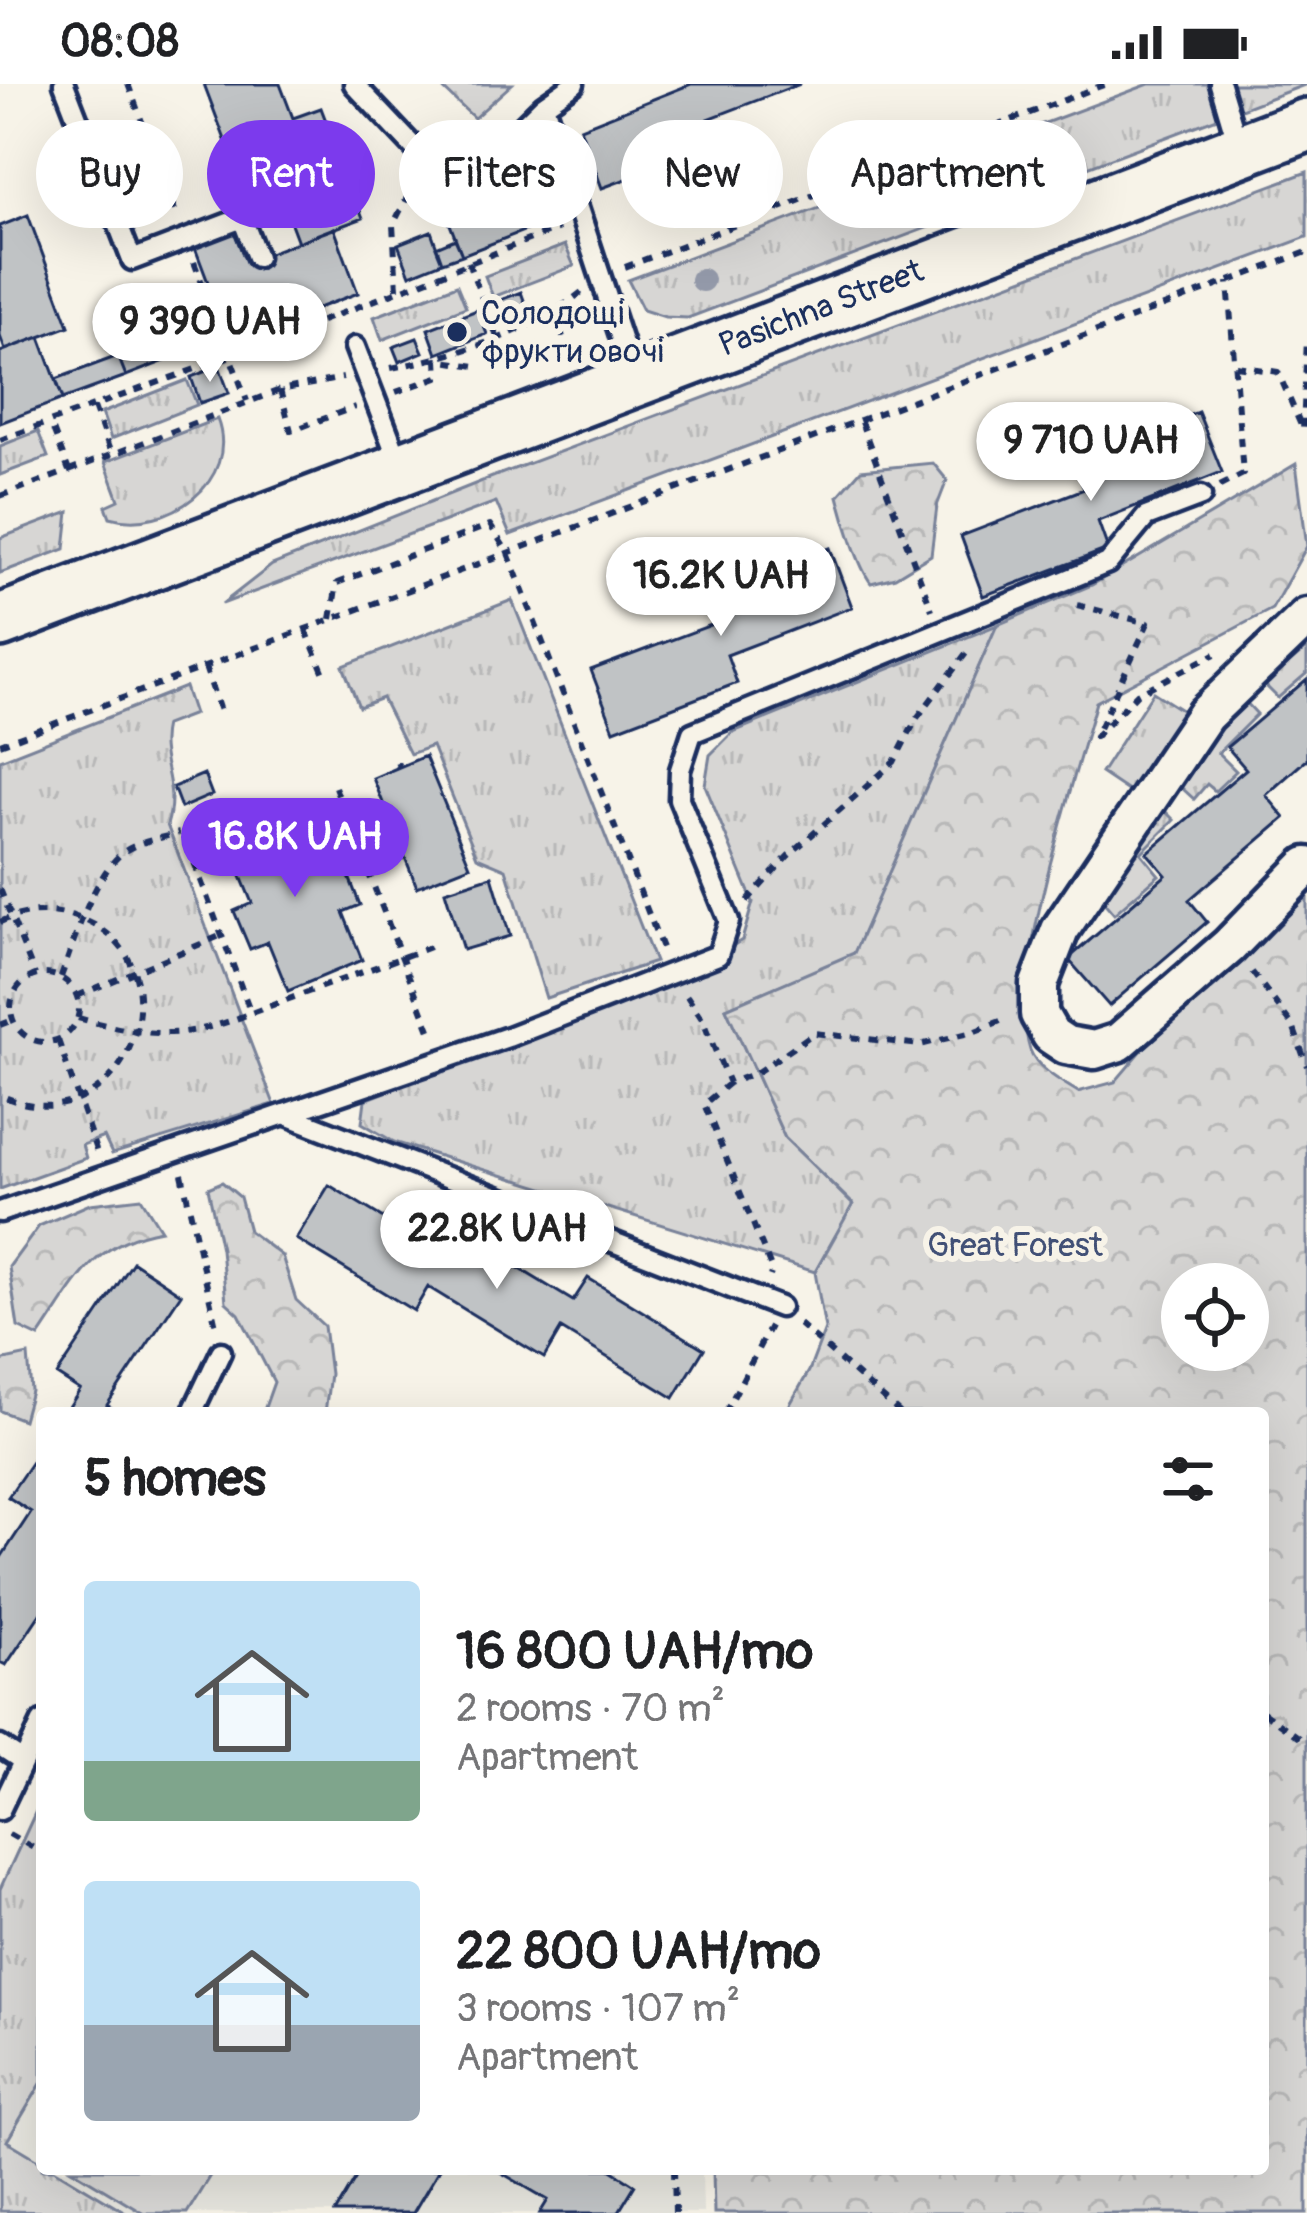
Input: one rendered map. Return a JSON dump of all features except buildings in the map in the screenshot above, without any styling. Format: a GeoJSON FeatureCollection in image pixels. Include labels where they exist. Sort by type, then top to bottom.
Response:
{"type":"FeatureCollection","features":[{"type":"Feature","properties":{"kind":"main road","name":"Pasichna Street"},"geometry":{"type":"LineString","coordinates":[[0,621],[1307,125]]}},
{"type":"Feature","properties":{"kind":"street"},"geometry":{"type":"LineString","coordinates":[[1307,617],[1205,715],[1060,930],[1040,983],[1039,1014],[1052,1035],[1066,1045],[1094,1050],[1133,1034],[1307,866]]}},
{"type":"Feature","properties":{"kind":"lane"},"geometry":{"type":"LineString","coordinates":[[64,84],[133,260],[242,218],[257,257]]}},
{"type":"Feature","properties":{"kind":"lane"},"geometry":{"type":"LineString","coordinates":[[354,84],[399,131]]}},
{"type":"Feature","properties":{"kind":"lane"},"geometry":{"type":"LineString","coordinates":[[529,120],[574,84]]}},
{"type":"Feature","properties":{"kind":"lane"},"geometry":{"type":"LineString","coordinates":[[1220,84],[1239,151]]}},
{"type":"Feature","properties":{"kind":"lane"},"geometry":{"type":"LineString","coordinates":[[544,105],[634,378]]}},
{"type":"Feature","properties":{"kind":"lane"},"geometry":{"type":"LineString","coordinates":[[355,347],[401,467]]}},
{"type":"Feature","properties":{"kind":"lane"},"geometry":{"type":"LineString","coordinates":[[0,1212],[442,1060],[718,955],[729,921],[679,800],[680,770],[692,733],[1108,563],[1146,517],[1201,496]]}},
{"type":"Feature","properties":{"kind":"lane"},"geometry":{"type":"LineString","coordinates":[[287,1115],[780,1307]]}},
{"type":"Feature","properties":{"kind":"lane"},"geometry":{"type":"LineString","coordinates":[[195,1407],[221,1352]]}},
{"type":"Feature","properties":{"kind":"lane"},"geometry":{"type":"LineString","coordinates":[[0,1810],[36,1734]]}},
{"type":"Feature","properties":{"kind":"lane"},"geometry":{"type":"LineString","coordinates":[[0,1746],[23,1761]]}},
{"type":"Feature","properties":{"kind":"path"},"geometry":{"type":"LineString","coordinates":[[128,84],[141,120]]}},
{"type":"Feature","properties":{"kind":"path"},"geometry":{"type":"LineString","coordinates":[[1067,84],[1077,95]]}},
{"type":"Feature","properties":{"kind":"path"},"geometry":{"type":"LineString","coordinates":[[600,277],[1106,84]]}},
{"type":"Feature","properties":{"kind":"path"},"geometry":{"type":"LineString","coordinates":[[397,289],[393,225],[399,214]]}},
{"type":"Feature","properties":{"kind":"path"},"geometry":{"type":"LineString","coordinates":[[0,440],[550,231]]}},
{"type":"Feature","properties":{"kind":"path"},"geometry":{"type":"LineString","coordinates":[[186,239],[247,403]]}},
{"type":"Feature","properties":{"kind":"path"},"geometry":{"type":"LineString","coordinates":[[0,744],[1307,252]]}},
{"type":"Feature","properties":{"kind":"path"},"geometry":{"type":"LineString","coordinates":[[468,262],[497,337]]}},
{"type":"Feature","properties":{"kind":"path"},"geometry":{"type":"LineString","coordinates":[[1201,496],[1243,474],[1228,282]]}},
{"type":"Feature","properties":{"kind":"path"},"geometry":{"type":"LineString","coordinates":[[554,315],[563,338]]}},
{"type":"Feature","properties":{"kind":"path"},"geometry":{"type":"LineString","coordinates":[[1236,366],[1278,372],[1304,430],[1307,340]]}},
{"type":"Feature","properties":{"kind":"path"},"geometry":{"type":"LineString","coordinates":[[438,376],[437,360],[482,368]]}},
{"type":"Feature","properties":{"kind":"path"},"geometry":{"type":"LineString","coordinates":[[280,390],[291,431],[365,403]]}},
{"type":"Feature","properties":{"kind":"path"},"geometry":{"type":"LineString","coordinates":[[0,496],[111,454],[94,406]]}},
{"type":"Feature","properties":{"kind":"path"},"geometry":{"type":"LineString","coordinates":[[50,422],[69,471]]}},
{"type":"Feature","properties":{"kind":"path"},"geometry":{"type":"LineString","coordinates":[[861,422],[940,631]]}},
{"type":"Feature","properties":{"kind":"path"},"geometry":{"type":"LineString","coordinates":[[332,620],[337,583],[490,525],[508,553],[672,975]]}},
{"type":"Feature","properties":{"kind":"path"},"geometry":{"type":"LineString","coordinates":[[1036,594],[1148,623],[1095,737],[1137,694],[1217,653]]}},
{"type":"Feature","properties":{"kind":"path"},"geometry":{"type":"LineString","coordinates":[[729,921],[788,856],[894,762],[916,718],[998,617],[1000,607]]}},
{"type":"Feature","properties":{"kind":"path"},"geometry":{"type":"LineString","coordinates":[[306,630],[325,676]]}},
{"type":"Feature","properties":{"kind":"path"},"geometry":{"type":"LineString","coordinates":[[206,668],[222,717]]}},
{"type":"Feature","properties":{"kind":"path"},"geometry":{"type":"LineString","coordinates":[[335,787],[442,1060]]}},
{"type":"Feature","properties":{"kind":"path"},"geometry":{"type":"LineString","coordinates":[[61,978],[82,919],[113,861],[128,848],[179,833]]}},
{"type":"Feature","properties":{"kind":"path"},"geometry":{"type":"LineString","coordinates":[[188,845],[251,1013]]}},
{"type":"Feature","properties":{"kind":"path"},"geometry":{"type":"LineString","coordinates":[[0,889],[34,975]]}},
{"type":"Feature","properties":{"kind":"path"},"geometry":{"type":"LineString","coordinates":[[0,922],[36,911],[82,919],[113,941],[134,972],[140,1013],[137,1034],[116,1073],[78,1099],[30,1105],[0,1095]]}},
{"type":"Feature","properties":{"kind":"path"},"geometry":{"type":"LineString","coordinates":[[77,996],[222,935]]}},
{"type":"Feature","properties":{"kind":"path"},"geometry":{"type":"LineString","coordinates":[[78,1018],[137,1034],[208,1030],[438,944]]}},
{"type":"Feature","properties":{"kind":"path"},"geometry":{"type":"LineString","coordinates":[[1242,959],[1293,1026],[1307,1066]]}},
{"type":"Feature","properties":{"kind":"path"},"geometry":{"type":"LineString","coordinates":[[34,975],[61,978],[77,996],[78,1018],[58,1040],[31,1039],[13,1020],[14,993],[34,975]]}},
{"type":"Feature","properties":{"kind":"path"},"geometry":{"type":"LineString","coordinates":[[686,994],[730,1083]]}},
{"type":"Feature","properties":{"kind":"path"},"geometry":{"type":"LineString","coordinates":[[893,1407],[780,1307],[767,1285],[772,1270],[704,1104],[730,1083],[756,1073],[814,1034],[920,1045],[974,1032],[1012,1016]]}},
{"type":"Feature","properties":{"kind":"path"},"geometry":{"type":"LineString","coordinates":[[0,1025],[13,1020]]}},
{"type":"Feature","properties":{"kind":"path"},"geometry":{"type":"LineString","coordinates":[[58,1040],[105,1178]]}},
{"type":"Feature","properties":{"kind":"path"},"geometry":{"type":"LineString","coordinates":[[178,1153],[221,1352]]}},
{"type":"Feature","properties":{"kind":"path"},"geometry":{"type":"LineString","coordinates":[[727,1407],[780,1307]]}},
{"type":"Feature","properties":{"kind":"path"},"geometry":{"type":"LineString","coordinates":[[1269,1716],[1307,1743]]}},
{"type":"Feature","properties":{"kind":"path"},"geometry":{"type":"LineString","coordinates":[[0,1828],[36,1849]]}},
{"type":"Feature","properties":{"kind":"path"},"geometry":{"type":"LineString","coordinates":[[674,2175],[675,2213]]}},
{"type":"Feature","properties":{"kind":"shaded area"},"geometry":{"type":"Polygon","coordinates":[[[36,2092],[36,2158],[7,2141],[36,2092]]]}},
{"type":"Feature","properties":{"kind":"shaded area"},"geometry":{"type":"Polygon","coordinates":[[[64,2175],[702,2175],[703,2213],[127,2213],[64,2175]]]}},
{"type":"Feature","properties":{"kind":"green space"},"geometry":{"type":"Polygon","coordinates":[[[438,84],[512,84],[474,118],[438,84]]]}},
{"type":"Feature","properties":{"kind":"green space"},"geometry":{"type":"Polygon","coordinates":[[[1149,84],[1307,84],[1087,167],[1087,120],[1053,120],[1149,84]]]}},
{"type":"Feature","properties":{"kind":"green space"},"geometry":{"type":"Polygon","coordinates":[[[1307,172],[1307,237],[510,535],[496,502],[222,604],[272,565],[495,476],[1307,172]]]}},
{"type":"Feature","properties":{"kind":"green space"},"geometry":{"type":"Polygon","coordinates":[[[807,213],[807,228],[926,228],[688,318],[643,310],[628,280],[766,228],[783,228],[783,222],[807,213]]]}},
{"type":"Feature","properties":{"kind":"green space"},"geometry":{"type":"Polygon","coordinates":[[[565,245],[574,266],[493,297],[485,276],[565,245]]]}},
{"type":"Feature","properties":{"kind":"green space"},"geometry":{"type":"Polygon","coordinates":[[[457,285],[466,307],[382,340],[374,317],[457,285]]]}},
{"type":"Feature","properties":{"kind":"green space"},"geometry":{"type":"Polygon","coordinates":[[[187,380],[197,405],[111,439],[102,413],[187,380]]]}},
{"type":"Feature","properties":{"kind":"green space"},"geometry":{"type":"Polygon","coordinates":[[[217,419],[222,442],[218,463],[194,498],[154,518],[110,517],[106,506],[119,500],[105,462],[217,419]]]}},
{"type":"Feature","properties":{"kind":"green space"},"geometry":{"type":"Polygon","coordinates":[[[38,431],[48,457],[0,475],[0,446],[38,431]]]}},
{"type":"Feature","properties":{"kind":"green space"},"geometry":{"type":"Polygon","coordinates":[[[933,463],[947,480],[937,506],[931,555],[895,577],[871,583],[856,554],[838,496],[861,470],[933,463]]]}},
{"type":"Feature","properties":{"kind":"green space","name":"Great Forest"},"geometry":{"type":"Polygon","coordinates":[[[1296,464],[1307,546],[1272,609],[1096,702],[1046,878],[1025,1018],[1030,1050],[1051,1074],[1078,1092],[1115,1082],[1143,1049],[1307,897],[1307,2213],[714,2213],[713,2175],[1269,2175],[1269,1407],[788,1407],[825,1329],[815,1272],[853,1204],[785,1138],[726,1008],[854,953],[997,625],[1092,585],[1296,464]]]}},
{"type":"Feature","properties":{"kind":"green space"},"geometry":{"type":"Polygon","coordinates":[[[69,512],[65,549],[0,573],[0,538],[69,512]]]}},
{"type":"Feature","properties":{"kind":"green space"},"geometry":{"type":"Polygon","coordinates":[[[512,600],[655,962],[546,998],[506,869],[477,857],[432,746],[410,754],[382,698],[359,707],[343,666],[512,600]]]}},
{"type":"Feature","properties":{"kind":"green space"},"geometry":{"type":"Polygon","coordinates":[[[997,625],[854,954],[726,1008],[785,1138],[853,1205],[815,1272],[394,1142],[362,1123],[365,1100],[684,976],[742,940],[753,902],[705,785],[710,755],[733,732],[997,625]]]}},
{"type":"Feature","properties":{"kind":"green space"},"geometry":{"type":"Polygon","coordinates":[[[1307,648],[1307,673],[1278,698],[1264,684],[1307,648]]]}},
{"type":"Feature","properties":{"kind":"green space"},"geometry":{"type":"Polygon","coordinates":[[[185,687],[194,714],[165,725],[163,738],[171,797],[167,825],[274,1104],[112,1154],[104,1137],[82,1145],[86,1158],[0,1189],[0,760],[185,687]]]}},
{"type":"Feature","properties":{"kind":"green space"},"geometry":{"type":"Polygon","coordinates":[[[1153,692],[1191,716],[1138,798],[1101,773],[1153,692]]]}},
{"type":"Feature","properties":{"kind":"green space"},"geometry":{"type":"Polygon","coordinates":[[[1243,699],[1257,714],[1218,753],[1236,771],[1215,791],[1207,784],[1194,799],[1171,778],[1243,699]]]}},
{"type":"Feature","properties":{"kind":"green space"},"geometry":{"type":"Polygon","coordinates":[[[1158,804],[1174,820],[1141,853],[1159,875],[1114,914],[1095,892],[1158,804]]]}},
{"type":"Feature","properties":{"kind":"green space"},"geometry":{"type":"Polygon","coordinates":[[[222,1182],[240,1197],[249,1231],[282,1256],[296,1300],[324,1326],[330,1374],[326,1407],[265,1407],[274,1382],[239,1314],[226,1302],[208,1188],[222,1182]]]}},
{"type":"Feature","properties":{"kind":"green space"},"geometry":{"type":"Polygon","coordinates":[[[141,1198],[161,1230],[118,1244],[102,1255],[39,1337],[18,1327],[9,1267],[39,1226],[90,1204],[141,1198]]]}},
{"type":"Feature","properties":{"kind":"green space"},"geometry":{"type":"Polygon","coordinates":[[[28,1355],[31,1391],[23,1420],[0,1411],[0,1361],[28,1355]]]}},
{"type":"Feature","properties":{"kind":"green space"},"geometry":{"type":"Polygon","coordinates":[[[36,1811],[36,2092],[7,2141],[36,2158],[36,2175],[64,2175],[127,2213],[0,2211],[0,1889],[36,1811]]]}},
{"type":"Feature","properties":{"kind":"green space"},"geometry":{"type":"Polygon","coordinates":[[[81,2175],[210,2175],[187,2213],[144,2213],[81,2175]]]}},
{"type":"Feature","properties":{"kind":"place","name":"Солодощі фрукти овочі"},"geometry":{"type":"Point","coordinates":[457,332]}}]}
